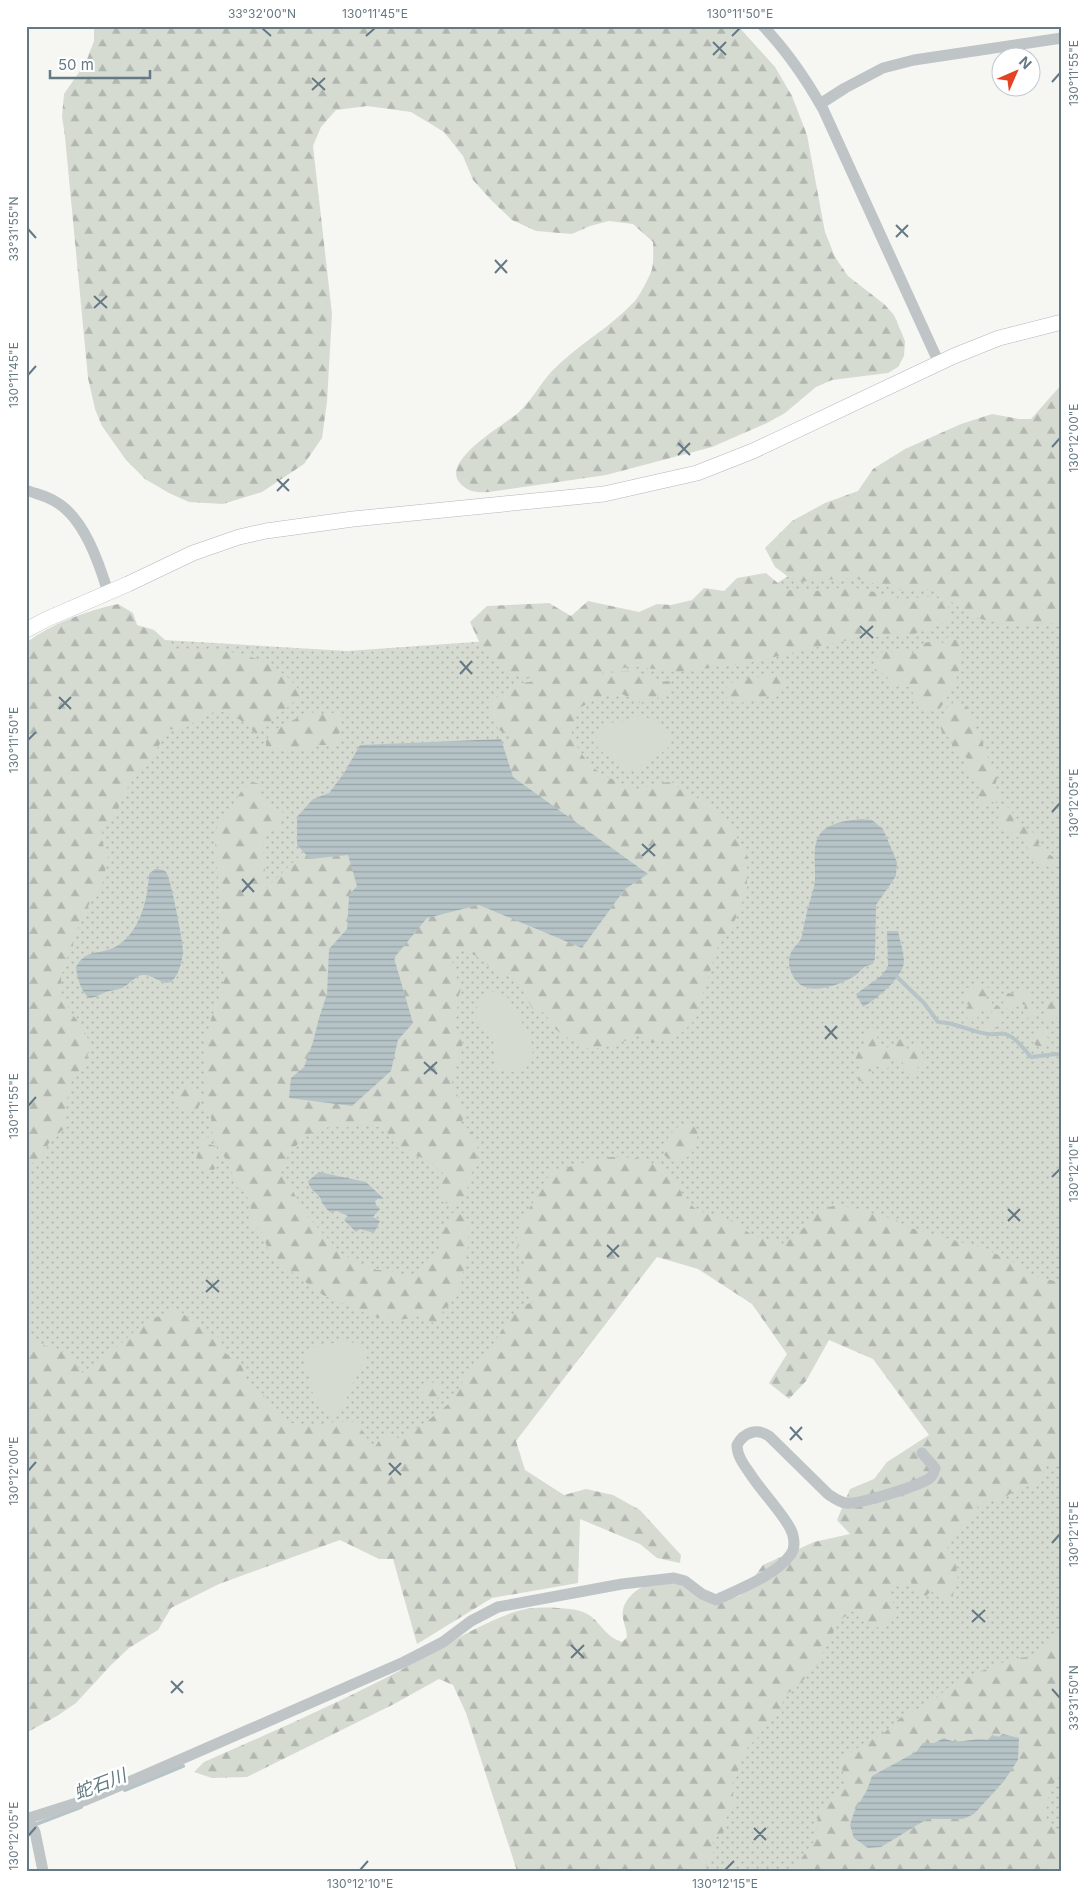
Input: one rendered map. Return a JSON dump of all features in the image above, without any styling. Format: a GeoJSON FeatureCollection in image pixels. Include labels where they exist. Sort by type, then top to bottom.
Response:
{"type":"FeatureCollection","features":[{"type":"Feature","properties":{"kind":"street"},"geometry":{"type":"LineString","coordinates":[[763,26],[776,39],[803,75],[820,104],[939,364]]}},
{"type":"Feature","properties":{"kind":"street"},"geometry":{"type":"LineString","coordinates":[[820,104],[883,68],[914,60],[1062,38]]}},
{"type":"Feature","properties":{"kind":"street"},"geometry":{"type":"LineString","coordinates":[[26,630],[46,619],[193,553],[239,537],[266,531],[353,519],[604,494],[697,473],[753,451],[999,338],[1062,322]]}},
{"type":"Feature","properties":{"kind":"street"},"geometry":{"type":"LineString","coordinates":[[26,490],[56,502],[68,511],[79,524],[104,577],[108,592]]}},
{"type":"Feature","properties":{"kind":"street"},"geometry":{"type":"LineString","coordinates":[[44,1871],[35,1832],[27,1819],[86,1800],[404,1662],[443,1642],[471,1621],[498,1607],[622,1584],[674,1578],[684,1581],[702,1594],[716,1600],[757,1580],[778,1566],[791,1554],[794,1543],[790,1527],[761,1490],[740,1458],[737,1445],[744,1436],[751,1432],[758,1431],[769,1436],[828,1494],[848,1504],[871,1499],[928,1480],[934,1473],[935,1468],[922,1453]]}},
{"type":"Feature","properties":{"kind":"green space"},"geometry":{"type":"Polygon","coordinates":[[[94,26],[738,26],[775,67],[792,96],[807,135],[825,232],[835,257],[848,276],[884,304],[894,315],[905,341],[904,356],[898,367],[888,373],[832,380],[816,387],[785,413],[712,447],[606,475],[489,492],[469,490],[459,482],[456,473],[459,463],[478,443],[519,412],[552,371],[615,320],[634,302],[639,296],[652,269],[653,242],[633,224],[609,221],[590,226],[572,234],[536,231],[512,220],[492,201],[473,180],[463,156],[444,132],[411,112],[367,106],[336,110],[321,127],[313,146],[332,314],[327,402],[322,438],[304,464],[262,492],[223,504],[189,502],[145,479],[126,460],[102,426],[95,409],[88,378],[62,116],[64,94],[86,62],[94,41],[94,26]]]}},
{"type":"Feature","properties":{"kind":"green space"},"geometry":{"type":"Polygon","coordinates":[[[1062,384],[1062,623],[1008,625],[972,617],[934,589],[904,591],[853,578],[795,582],[775,567],[765,548],[792,521],[825,503],[858,491],[873,469],[905,449],[961,424],[992,414],[1019,419],[1031,419],[1062,384]]]}},
{"type":"Feature","properties":{"kind":"green space"},"geometry":{"type":"Polygon","coordinates":[[[1062,469],[1062,1871],[576,1871],[971,1452],[888,1321],[629,1213],[441,1499],[26,1512],[26,757],[115,637],[347,651],[713,625],[923,488],[1062,469]]]}},
{"type":"Feature","properties":{"kind":"green space"},"geometry":{"type":"Polygon","coordinates":[[[766,573],[786,590],[823,591],[848,586],[903,599],[935,596],[948,606],[950,621],[911,635],[857,638],[748,663],[677,672],[632,666],[598,674],[635,670],[639,675],[650,675],[656,682],[670,681],[674,689],[663,696],[640,703],[620,693],[599,698],[577,709],[571,736],[585,758],[607,777],[640,790],[656,783],[672,782],[686,794],[703,800],[723,814],[747,855],[747,887],[740,909],[732,926],[718,947],[694,1021],[678,1036],[657,1043],[645,1041],[639,1035],[603,1048],[587,1048],[564,1036],[553,1027],[545,1013],[533,1010],[511,973],[501,975],[476,956],[461,948],[452,957],[454,973],[462,986],[455,1027],[463,1042],[452,1082],[465,1114],[461,1124],[473,1134],[477,1145],[476,1158],[465,1196],[457,1199],[452,1205],[443,1202],[438,1189],[443,1173],[426,1159],[399,1150],[384,1130],[373,1126],[332,1127],[313,1132],[294,1148],[280,1170],[308,1217],[342,1254],[358,1263],[377,1270],[389,1270],[404,1276],[413,1275],[429,1258],[441,1253],[442,1226],[450,1222],[452,1213],[463,1213],[467,1219],[469,1236],[459,1287],[451,1303],[442,1310],[443,1315],[438,1325],[420,1316],[399,1320],[374,1317],[323,1295],[271,1257],[261,1231],[249,1223],[251,1208],[246,1193],[237,1187],[229,1164],[213,1140],[211,1118],[204,1105],[207,1073],[203,1058],[207,1034],[212,1016],[220,999],[225,977],[221,965],[221,919],[215,839],[218,823],[229,812],[240,793],[252,782],[262,784],[259,793],[266,802],[284,813],[279,829],[270,830],[263,844],[266,888],[304,852],[345,849],[355,860],[378,978],[504,783],[497,748],[512,737],[499,730],[490,716],[491,702],[515,684],[543,680],[514,675],[484,652],[470,622],[487,606],[549,603],[571,616],[588,601],[639,612],[657,604],[671,605],[692,600],[704,588],[724,591],[737,578],[766,573]]]}},
{"type":"Feature","properties":{"kind":"green space"},"geometry":{"type":"Polygon","coordinates":[[[118,604],[133,613],[137,625],[154,630],[175,649],[210,649],[263,661],[291,681],[302,695],[256,734],[236,717],[223,712],[207,714],[182,729],[168,729],[156,751],[142,765],[122,797],[116,817],[104,823],[101,839],[108,858],[101,890],[91,900],[73,938],[73,949],[65,961],[61,979],[62,994],[69,1009],[85,1032],[91,1046],[84,1065],[72,1080],[63,1116],[68,1126],[51,1139],[42,1156],[29,1166],[26,1179],[26,643],[58,624],[94,610],[118,604]]]}},
{"type":"Feature","properties":{"kind":"green space"},"geometry":{"type":"Polygon","coordinates":[[[949,636],[953,640],[961,639],[960,667],[954,685],[939,710],[919,710],[915,696],[909,687],[893,686],[885,674],[875,671],[876,658],[885,650],[895,652],[904,647],[914,654],[924,643],[932,641],[943,643],[949,636]]]}},
{"type":"Feature","properties":{"kind":"green space"},"geometry":{"type":"Polygon","coordinates":[[[769,673],[779,675],[785,684],[777,694],[771,694],[760,701],[751,698],[738,705],[727,699],[727,684],[739,680],[744,681],[751,676],[761,678],[769,673]]]}},
{"type":"Feature","properties":{"kind":"green space"},"geometry":{"type":"Polygon","coordinates":[[[956,701],[968,707],[977,723],[975,729],[977,734],[980,732],[981,734],[988,763],[994,767],[997,778],[995,786],[1000,796],[998,803],[982,804],[977,796],[980,789],[978,780],[970,777],[966,768],[971,760],[952,751],[954,739],[943,735],[939,723],[947,707],[952,706],[953,702],[956,701]]]}},
{"type":"Feature","properties":{"kind":"green space"},"geometry":{"type":"Polygon","coordinates":[[[309,712],[321,714],[342,712],[342,728],[339,734],[342,741],[339,745],[316,745],[308,751],[294,751],[281,747],[266,754],[266,741],[272,731],[309,712]]]}},
{"type":"Feature","properties":{"kind":"green space"},"geometry":{"type":"Polygon","coordinates":[[[639,716],[649,718],[659,724],[673,739],[663,752],[640,769],[633,771],[598,749],[597,736],[603,723],[622,722],[639,716]]]}},
{"type":"Feature","properties":{"kind":"green space"},"geometry":{"type":"Polygon","coordinates":[[[1006,806],[1012,810],[1014,822],[1021,823],[1028,831],[1038,834],[1040,842],[1038,845],[1046,848],[1047,854],[1052,856],[1056,862],[1054,869],[1034,861],[1023,839],[1014,836],[1010,831],[1004,832],[998,828],[997,822],[1001,808],[1006,806]]]}},
{"type":"Feature","properties":{"kind":"green space"},"geometry":{"type":"Polygon","coordinates":[[[976,984],[984,984],[989,989],[989,995],[985,998],[992,1002],[992,1006],[987,1012],[981,1011],[976,1020],[968,1019],[964,1012],[969,1005],[964,1003],[962,997],[966,988],[972,988],[976,984]]]}},
{"type":"Feature","properties":{"kind":"green space"},"geometry":{"type":"Polygon","coordinates":[[[1023,989],[1030,997],[1028,1004],[1037,1010],[1035,1015],[1027,1018],[1023,1014],[1025,1005],[1018,1003],[1015,1008],[1009,1010],[1003,1005],[1003,998],[1008,993],[1015,994],[1016,990],[1023,989]]]}},
{"type":"Feature","properties":{"kind":"green space"},"geometry":{"type":"Polygon","coordinates":[[[490,991],[508,998],[530,1039],[533,1054],[531,1061],[519,1073],[497,1069],[494,1062],[492,1039],[478,1024],[476,1015],[478,1004],[482,996],[490,991]]]}},
{"type":"Feature","properties":{"kind":"green space"},"geometry":{"type":"Polygon","coordinates":[[[1051,1002],[1056,1003],[1062,1008],[1062,1028],[1058,1025],[1057,1017],[1055,1016],[1047,1023],[1044,1018],[1046,1006],[1051,1002]]]}},
{"type":"Feature","properties":{"kind":"green space"},"geometry":{"type":"Polygon","coordinates":[[[997,1005],[1002,1009],[1000,1012],[1004,1015],[1004,1020],[992,1032],[986,1030],[986,1025],[997,1005]]]}},
{"type":"Feature","properties":{"kind":"green space"},"geometry":{"type":"Polygon","coordinates":[[[1039,1027],[1047,1035],[1049,1043],[1044,1048],[1035,1045],[1030,1037],[1039,1027]]]}},
{"type":"Feature","properties":{"kind":"green space"},"geometry":{"type":"Polygon","coordinates":[[[873,1030],[877,1038],[875,1045],[880,1045],[884,1048],[895,1046],[895,1041],[899,1037],[904,1037],[907,1042],[906,1051],[908,1052],[912,1048],[922,1045],[922,1054],[926,1060],[923,1064],[917,1063],[918,1068],[914,1074],[907,1074],[903,1069],[903,1062],[899,1064],[893,1059],[890,1061],[889,1067],[885,1069],[878,1066],[876,1061],[869,1067],[872,1072],[869,1078],[865,1082],[859,1081],[856,1075],[861,1067],[855,1060],[861,1046],[865,1045],[864,1038],[867,1032],[873,1030]]]}},
{"type":"Feature","properties":{"kind":"green space"},"geometry":{"type":"Polygon","coordinates":[[[188,1086],[197,1090],[201,1099],[197,1108],[188,1112],[179,1108],[175,1099],[179,1090],[188,1086]]]}},
{"type":"Feature","properties":{"kind":"green space"},"geometry":{"type":"Polygon","coordinates":[[[685,1123],[694,1126],[698,1131],[696,1144],[689,1156],[673,1162],[664,1155],[665,1145],[672,1132],[685,1123]]]}},
{"type":"Feature","properties":{"kind":"green space"},"geometry":{"type":"Polygon","coordinates":[[[205,1135],[209,1138],[208,1144],[216,1146],[218,1152],[213,1157],[216,1159],[218,1166],[213,1170],[202,1169],[196,1160],[200,1138],[205,1135]]]}},
{"type":"Feature","properties":{"kind":"green space"},"geometry":{"type":"Polygon","coordinates":[[[611,1157],[636,1158],[661,1166],[678,1183],[683,1198],[698,1211],[731,1220],[752,1235],[782,1244],[803,1229],[818,1209],[839,1205],[876,1214],[896,1220],[910,1228],[986,1249],[1019,1265],[1031,1275],[1062,1283],[1062,1467],[1042,1465],[1044,1474],[1035,1484],[1025,1485],[1005,1497],[977,1506],[979,1513],[953,1535],[948,1547],[947,1555],[958,1560],[956,1568],[958,1578],[953,1586],[953,1598],[944,1601],[931,1591],[926,1596],[913,1591],[911,1581],[889,1589],[894,1606],[894,1619],[881,1628],[868,1625],[852,1611],[838,1622],[818,1664],[796,1688],[783,1696],[782,1713],[764,1724],[760,1735],[747,1748],[732,1785],[734,1805],[727,1813],[725,1830],[713,1840],[713,1857],[702,1871],[517,1871],[466,1713],[453,1685],[439,1679],[394,1704],[247,1777],[212,1778],[194,1772],[204,1762],[351,1695],[470,1632],[514,1612],[542,1608],[563,1608],[580,1611],[588,1614],[608,1634],[622,1642],[627,1637],[623,1610],[630,1597],[642,1587],[658,1582],[673,1582],[687,1588],[710,1603],[740,1596],[763,1565],[814,1542],[850,1534],[837,1520],[850,1489],[874,1479],[887,1462],[929,1435],[873,1359],[829,1340],[806,1381],[789,1399],[769,1383],[787,1354],[752,1304],[698,1269],[657,1257],[516,1441],[525,1470],[564,1495],[586,1489],[613,1495],[640,1510],[681,1555],[680,1563],[657,1558],[640,1544],[580,1519],[578,1583],[492,1598],[417,1644],[393,1559],[379,1559],[340,1540],[219,1584],[171,1608],[158,1630],[129,1648],[76,1703],[26,1733],[26,1339],[69,1354],[82,1373],[103,1360],[148,1319],[161,1316],[170,1310],[181,1312],[205,1331],[220,1338],[226,1354],[235,1358],[241,1365],[245,1374],[246,1384],[250,1388],[261,1392],[291,1423],[319,1426],[334,1422],[355,1422],[366,1435],[368,1445],[375,1447],[383,1434],[392,1435],[400,1439],[443,1409],[455,1397],[467,1373],[488,1351],[512,1315],[518,1309],[533,1302],[519,1287],[517,1269],[527,1265],[518,1251],[517,1233],[524,1216],[543,1188],[550,1172],[611,1157]]]}},
{"type":"Feature","properties":{"kind":"green space"},"geometry":{"type":"Polygon","coordinates":[[[348,1341],[362,1347],[367,1360],[354,1381],[343,1405],[330,1416],[312,1399],[312,1384],[306,1367],[305,1356],[307,1349],[348,1341]]]}},
{"type":"Feature","properties":{"kind":"green space"},"geometry":{"type":"Polygon","coordinates":[[[429,1380],[441,1388],[441,1392],[437,1399],[428,1401],[421,1395],[423,1385],[429,1380]]]}},
{"type":"Feature","properties":{"kind":"green space"},"geometry":{"type":"Polygon","coordinates":[[[1062,1630],[1062,1773],[1050,1788],[1045,1816],[1056,1831],[1062,1833],[1062,1871],[792,1871],[815,1840],[818,1815],[846,1782],[840,1762],[854,1750],[884,1733],[900,1718],[934,1700],[956,1681],[1012,1659],[1034,1656],[1062,1630]],[[1003,1734],[969,1741],[951,1742],[944,1738],[934,1743],[923,1743],[916,1752],[872,1776],[867,1790],[861,1798],[881,1847],[927,1819],[963,1819],[974,1814],[1004,1781],[1019,1738],[1003,1734]]]}},
{"type":"Feature","properties":{"kind":"shaded area"},"geometry":{"type":"Polygon","coordinates":[[[501,739],[513,777],[648,874],[625,889],[582,948],[479,905],[427,918],[394,958],[413,1023],[398,1040],[391,1071],[352,1106],[289,1098],[291,1078],[304,1067],[327,994],[329,949],[347,929],[349,895],[357,886],[348,855],[310,859],[297,845],[297,817],[313,799],[329,793],[344,773],[360,745],[501,739]]]}},
{"type":"Feature","properties":{"kind":"shaded area"},"geometry":{"type":"Polygon","coordinates":[[[862,819],[872,820],[883,829],[897,862],[896,876],[876,905],[875,959],[871,965],[866,966],[856,975],[845,981],[824,988],[811,989],[797,982],[790,969],[789,960],[791,952],[802,936],[814,887],[815,848],[817,841],[825,829],[833,825],[862,819]]]}},
{"type":"Feature","properties":{"kind":"shaded area"},"geometry":{"type":"Polygon","coordinates":[[[155,869],[166,872],[176,909],[183,950],[177,975],[172,981],[164,983],[147,975],[142,975],[122,988],[89,998],[80,984],[76,967],[84,957],[113,948],[129,935],[136,926],[144,906],[149,874],[155,869]]]}},
{"type":"Feature","properties":{"kind":"shaded area"},"geometry":{"type":"Polygon","coordinates":[[[887,931],[898,931],[904,962],[899,975],[888,988],[863,1007],[856,994],[881,976],[888,967],[887,931]]]}},
{"type":"Feature","properties":{"kind":"shaded area"},"geometry":{"type":"Polygon","coordinates":[[[319,1172],[366,1182],[384,1199],[375,1201],[380,1209],[373,1217],[380,1221],[374,1233],[360,1229],[356,1232],[344,1220],[348,1216],[337,1211],[330,1212],[324,1206],[308,1181],[319,1172]]]}},
{"type":"Feature","properties":{"kind":"shaded area"},"geometry":{"type":"Polygon","coordinates":[[[1003,1734],[1019,1738],[1018,1760],[1004,1781],[974,1814],[963,1819],[927,1819],[881,1847],[868,1848],[854,1838],[850,1825],[854,1812],[867,1790],[872,1776],[916,1752],[923,1743],[934,1743],[944,1738],[955,1741],[988,1740],[992,1735],[998,1737],[1003,1734]]]}},
{"type":"Feature","properties":{"kind":"waterway"},"geometry":{"type":"LineString","coordinates":[[897,977],[924,1003],[938,1022],[982,1033],[1008,1035],[1031,1057],[1062,1055]]}},
{"type":"Feature","properties":{"kind":"waterway","name":"蛇石川"},"geometry":{"type":"LineString","coordinates":[[125,1790],[183,1766]]}},
{"type":"Feature","properties":{"kind":"waterway","name":"蛇石川"},"geometry":{"type":"LineString","coordinates":[[34,1825],[81,1807]]}}]}
